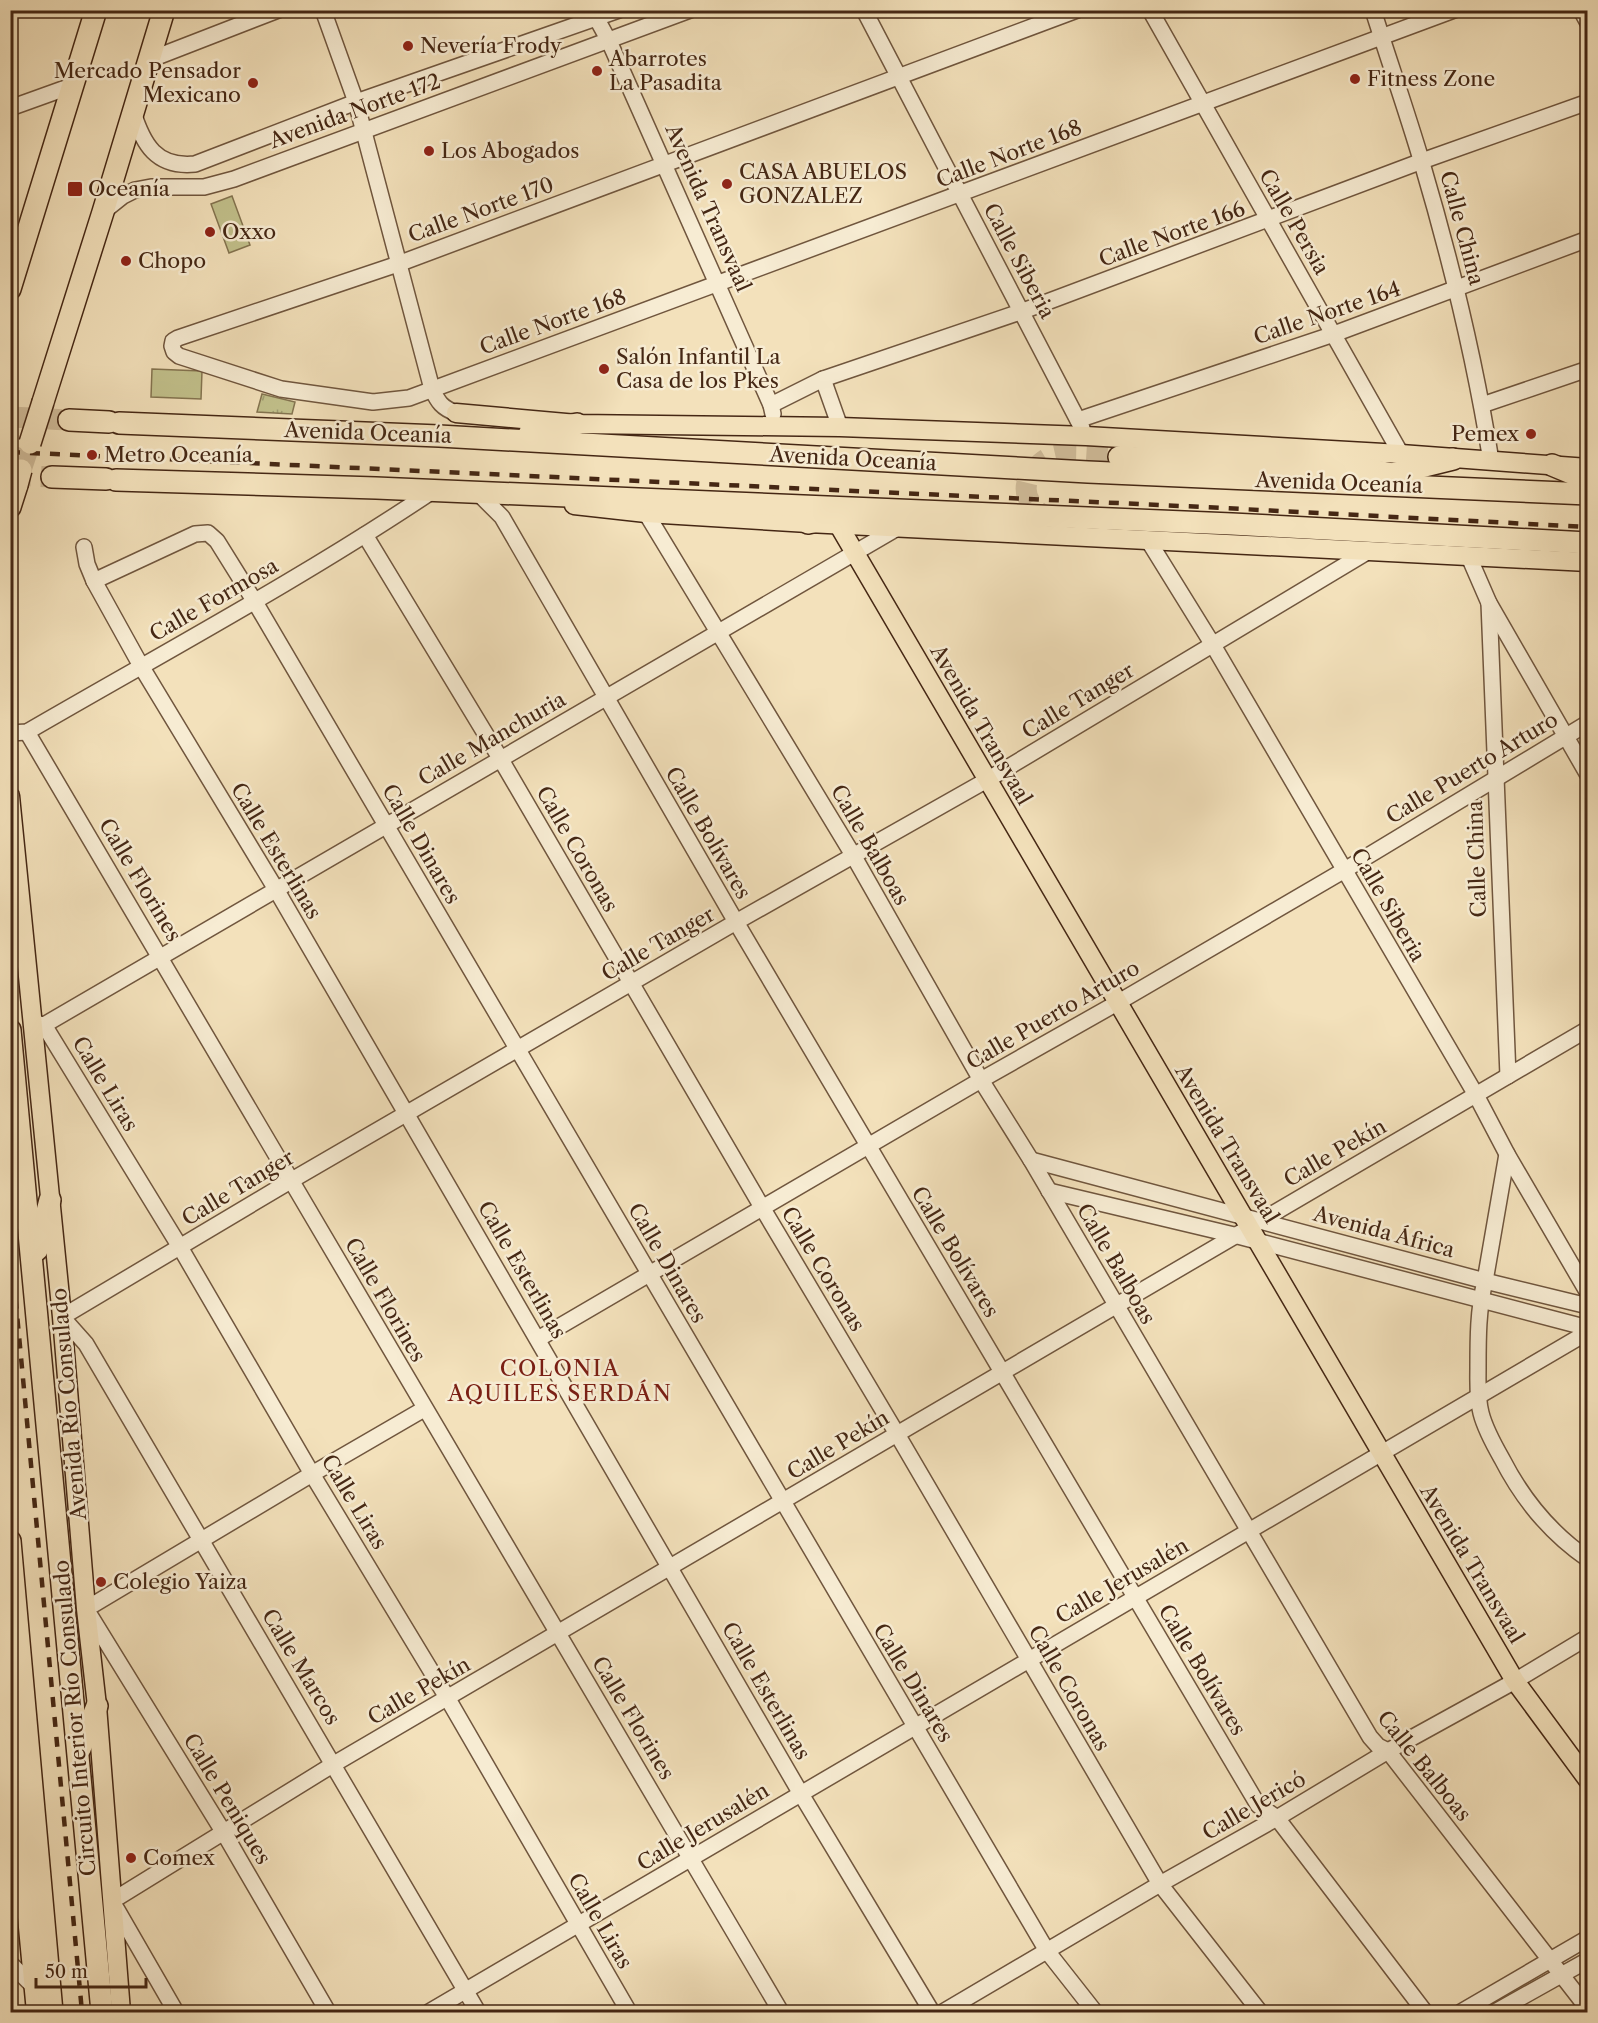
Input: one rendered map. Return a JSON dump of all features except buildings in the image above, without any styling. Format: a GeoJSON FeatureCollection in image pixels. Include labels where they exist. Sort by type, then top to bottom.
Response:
{"type":"FeatureCollection","features":[{"type":"Feature","properties":{"kind":"highway"},"geometry":{"type":"LineString","coordinates":[[10,289],[15,263],[74,85],[96,10]]}},
{"type":"Feature","properties":{"kind":"highway"},"geometry":{"type":"LineString","coordinates":[[30,442],[104,212],[164,10]]}},
{"type":"Feature","properties":{"kind":"highway","name":"Avenida Oceanía"},"geometry":{"type":"LineString","coordinates":[[69,420],[491,439],[1076,472],[1587,494]]}},
{"type":"Feature","properties":{"kind":"highway"},"geometry":{"type":"LineString","coordinates":[[491,439],[577,424]]}},
{"type":"Feature","properties":{"kind":"highway"},"geometry":{"type":"LineString","coordinates":[[1119,457],[1350,466],[1453,459]]}},
{"type":"Feature","properties":{"kind":"highway"},"geometry":{"type":"LineString","coordinates":[[1360,484],[1396,464]]}},
{"type":"Feature","properties":{"kind":"highway"},"geometry":{"type":"LineString","coordinates":[[1396,464],[1448,487]]}},
{"type":"Feature","properties":{"kind":"highway"},"geometry":{"type":"LineString","coordinates":[[1552,465],[1587,480]]}},
{"type":"Feature","properties":{"kind":"highway"},"geometry":{"type":"LineString","coordinates":[[52,477],[434,490],[1220,523],[1587,543]]}},
{"type":"Feature","properties":{"kind":"highway"},"geometry":{"type":"LineString","coordinates":[[10,507],[19,478]]}},
{"type":"Feature","properties":{"kind":"highway"},"geometry":{"type":"LineString","coordinates":[[808,523],[873,510]]}},
{"type":"Feature","properties":{"kind":"highway"},"geometry":{"type":"LineString","coordinates":[[1116,526],[1413,540],[1480,541],[1511,538]]}},
{"type":"Feature","properties":{"kind":"highway","name":"Circuito Interior Río Consulado"},"geometry":{"type":"LineString","coordinates":[[10,1030],[34,1262],[78,1755],[107,2011]]}},
{"type":"Feature","properties":{"kind":"highway"},"geometry":{"type":"LineString","coordinates":[[34,1262],[50,1200]]}},
{"type":"Feature","properties":{"kind":"highway"},"geometry":{"type":"LineString","coordinates":[[10,1541],[52,2013]]}},
{"type":"Feature","properties":{"kind":"highway"},"geometry":{"type":"LineString","coordinates":[[78,1755],[97,1706]]}},
{"type":"Feature","properties":{"kind":"main road","name":"Avenida Oceanía"},"geometry":{"type":"LineString","coordinates":[[456,413],[577,424],[1082,428],[1396,464]]}},
{"type":"Feature","properties":{"kind":"main road"},"geometry":{"type":"LineString","coordinates":[[1453,459],[1587,468]]}},
{"type":"Feature","properties":{"kind":"main road"},"geometry":{"type":"LineString","coordinates":[[529,495],[564,504],[646,513],[1587,562]]}},
{"type":"Feature","properties":{"kind":"main road","name":"Avenida Transvaal"},"geometry":{"type":"LineString","coordinates":[[838,524],[1380,1454],[1515,1681],[1587,1780]]}},
{"type":"Feature","properties":{"kind":"main road"},"geometry":{"type":"LineString","coordinates":[[1413,540],[1523,558]]}},
{"type":"Feature","properties":{"kind":"main road","name":"Avenida Río Consulado"},"geometry":{"type":"LineString","coordinates":[[10,796],[39,1024],[50,1200],[86,1609],[97,1706],[112,1901],[107,2011]]}},
{"type":"Feature","properties":{"kind":"main road"},"geometry":{"type":"LineString","coordinates":[[10,1737],[13,1792],[35,2012]]}},
{"type":"Feature","properties":{"kind":"street"},"geometry":{"type":"LineString","coordinates":[[149,60],[278,10]]}},
{"type":"Feature","properties":{"kind":"street"},"geometry":{"type":"LineString","coordinates":[[323,10],[356,102],[432,389],[439,403],[446,410],[456,413]]}},
{"type":"Feature","properties":{"kind":"street","name":"Avenida Norte 172"},"geometry":{"type":"LineString","coordinates":[[133,112],[144,140],[154,153],[169,162],[186,165],[203,161],[356,102],[595,15],[619,10]]}},
{"type":"Feature","properties":{"kind":"street","name":"Avenida Norte 172"},"geometry":{"type":"LineString","coordinates":[[104,212],[112,204],[135,190],[151,187],[188,188],[219,183],[690,10]]}},
{"type":"Feature","properties":{"kind":"street","name":"Calle Siberia"},"geometry":{"type":"LineString","coordinates":[[864,10],[1082,428]]}},
{"type":"Feature","properties":{"kind":"street","name":"Calle Norte 170"},"geometry":{"type":"LineString","coordinates":[[172,346],[173,341],[178,338],[398,264],[1077,10]]}},
{"type":"Feature","properties":{"kind":"street","name":"Calle Persia"},"geometry":{"type":"LineString","coordinates":[[1150,10],[1334,334],[1396,464]]}},
{"type":"Feature","properties":{"kind":"street","name":"Calle China"},"geometry":{"type":"LineString","coordinates":[[1373,10],[1422,161],[1457,290],[1482,405],[1491,461]]}},
{"type":"Feature","properties":{"kind":"street","name":"Calle Norte 168"},"geometry":{"type":"LineString","coordinates":[[172,346],[174,352],[179,356],[281,389],[373,402],[409,398],[1455,10]]}},
{"type":"Feature","properties":{"kind":"street"},"geometry":{"type":"LineString","coordinates":[[1581,10],[1587,23]]}},
{"type":"Feature","properties":{"kind":"street","name":"Avenida Transvaal"},"geometry":{"type":"LineString","coordinates":[[595,15],[609,41],[719,284],[771,405],[776,426]]}},
{"type":"Feature","properties":{"kind":"street"},"geometry":{"type":"LineString","coordinates":[[10,108],[74,85]]}},
{"type":"Feature","properties":{"kind":"street","name":"Calle Norte 166"},"geometry":{"type":"LineString","coordinates":[[771,405],[823,380],[1023,311],[1422,161],[1587,102]]}},
{"type":"Feature","properties":{"kind":"street","name":"Calle Norte 164"},"geometry":{"type":"LineString","coordinates":[[1082,428],[1457,290],[1587,239]]}},
{"type":"Feature","properties":{"kind":"street"},"geometry":{"type":"LineString","coordinates":[[1482,405],[1587,369]]}},
{"type":"Feature","properties":{"kind":"street"},"geometry":{"type":"LineString","coordinates":[[823,380],[840,427]]}},
{"type":"Feature","properties":{"kind":"street","name":"Calle Formosa"},"geometry":{"type":"LineString","coordinates":[[10,733],[27,732],[255,602],[365,536],[434,490]]}},
{"type":"Feature","properties":{"kind":"street","name":"Calle Bolívares"},"geometry":{"type":"LineString","coordinates":[[477,492],[502,517],[736,922],[1258,1805],[1277,1818],[1425,2013]]}},
{"type":"Feature","properties":{"kind":"street","name":"Calle Balboas"},"geometry":{"type":"LineString","coordinates":[[646,513],[853,855],[981,1080],[1031,1160],[1370,1737],[1378,1746],[1388,1751],[1587,2009]]}},
{"type":"Feature","properties":{"kind":"street","name":"Calle Manchuria"},"geometry":{"type":"LineString","coordinates":[[39,1024],[277,891],[385,825],[899,527]]}},
{"type":"Feature","properties":{"kind":"street","name":"Calle Dinares"},"geometry":{"type":"LineString","coordinates":[[94,581],[195,534],[208,533],[217,541],[255,602],[1047,1951],[1095,2013]]}},
{"type":"Feature","properties":{"kind":"street","name":"Calle Coronas"},"geometry":{"type":"LineString","coordinates":[[365,536],[500,758],[1160,1884],[1260,2013]]}},
{"type":"Feature","properties":{"kind":"street","name":"Calle Siberia"},"geometry":{"type":"LineString","coordinates":[[1148,540],[1213,645],[1476,1095],[1507,1154],[1587,1293]]}},
{"type":"Feature","properties":{"kind":"street","name":"Calle Esterlinas"},"geometry":{"type":"LineString","coordinates":[[84,547],[87,564],[94,581],[141,666],[277,891],[801,1794],[932,2013]]}},
{"type":"Feature","properties":{"kind":"street","name":"Calle Tanger"},"geometry":{"type":"LineString","coordinates":[[62,1317],[292,1180],[736,922],[987,780],[1367,552]]}},
{"type":"Feature","properties":{"kind":"street"},"geometry":{"type":"LineString","coordinates":[[1468,557],[1489,603],[1587,775]]}},
{"type":"Feature","properties":{"kind":"street","name":"Calle China"},"geometry":{"type":"LineString","coordinates":[[1489,603],[1508,1076]]}},
{"type":"Feature","properties":{"kind":"street","name":"Calle Puerto Arturo"},"geometry":{"type":"LineString","coordinates":[[538,1339],[1343,871],[1587,723]]}},
{"type":"Feature","properties":{"kind":"street","name":"Calle Florines"},"geometry":{"type":"LineString","coordinates":[[27,732],[161,956],[424,1409],[692,1858],[781,2013]]}},
{"type":"Feature","properties":{"kind":"street","name":"Calle Liras"},"geometry":{"type":"LineString","coordinates":[[39,1024],[180,1247],[312,1474],[448,1699],[629,2013]]}},
{"type":"Feature","properties":{"kind":"street","name":"Calle Pekín"},"geometry":{"type":"LineString","coordinates":[[112,1901],[334,1764],[1587,1029]]}},
{"type":"Feature","properties":{"kind":"street"},"geometry":{"type":"LineString","coordinates":[[1507,1154],[1480,1299],[1477,1396],[1485,1425],[1515,1483],[1538,1516],[1565,1544],[1587,1559]]}},
{"type":"Feature","properties":{"kind":"street","name":"Avenida África"},"geometry":{"type":"LineString","coordinates":[[1031,1160],[1587,1330]]}},
{"type":"Feature","properties":{"kind":"street","name":"Avenida África"},"geometry":{"type":"LineString","coordinates":[[1049,1191],[1249,1228],[1587,1306]]}},
{"type":"Feature","properties":{"kind":"street","name":"Calle Marcos"},"geometry":{"type":"LineString","coordinates":[[62,1317],[86,1344],[478,2013]]}},
{"type":"Feature","properties":{"kind":"street","name":"Calle Jerusalén"},"geometry":{"type":"LineString","coordinates":[[429,2013],[1587,1330]]}},
{"type":"Feature","properties":{"kind":"street"},"geometry":{"type":"LineString","coordinates":[[86,1609],[424,1409]]}},
{"type":"Feature","properties":{"kind":"street","name":"Calle Peniques"},"geometry":{"type":"LineString","coordinates":[[86,1609],[224,1833],[328,2013]]}},
{"type":"Feature","properties":{"kind":"street","name":"Calle Jericó"},"geometry":{"type":"LineString","coordinates":[[943,2013],[1160,1884],[1277,1818],[1388,1751],[1515,1681],[1587,1637]]}},
{"type":"Feature","properties":{"kind":"street"},"geometry":{"type":"LineString","coordinates":[[112,1901],[176,2013]]}},
{"type":"Feature","properties":{"kind":"street"},"geometry":{"type":"LineString","coordinates":[[1461,2013],[1587,1938]]}},
{"type":"Feature","properties":{"kind":"street"},"geometry":{"type":"LineString","coordinates":[[1495,2013],[1587,1960]]}},
{"type":"Feature","properties":{"kind":"street"},"geometry":{"type":"LineString","coordinates":[[10,1963],[33,1986]]}},
{"type":"Feature","properties":{"kind":"green space"},"geometry":{"type":"Polygon","coordinates":[[[232,196],[250,245],[229,253],[211,204],[232,196]]]}},
{"type":"Feature","properties":{"kind":"green space"},"geometry":{"type":"Polygon","coordinates":[[[152,369],[202,371],[201,399],[151,397],[152,369]]]}},
{"type":"Feature","properties":{"kind":"green space"},"geometry":{"type":"Polygon","coordinates":[[[262,394],[295,402],[292,414],[257,412],[262,394]]]}},
{"type":"Feature","properties":{"kind":"tunnel"},"geometry":{"type":"LineString","coordinates":[[10,417],[69,420]]}},
{"type":"Feature","properties":{"kind":"tunnel"},"geometry":{"type":"LineString","coordinates":[[21,470],[30,443]]}},
{"type":"Feature","properties":{"kind":"tunnel"},"geometry":{"type":"LineString","coordinates":[[1055,521],[1033,507],[1026,493],[1029,477],[1039,465],[1048,458],[1060,455],[1119,457]]}},
{"type":"Feature","properties":{"kind":"tunnel"},"geometry":{"type":"LineString","coordinates":[[10,475],[52,477]]}},
{"type":"Feature","properties":{"kind":"railway"},"geometry":{"type":"LineString","coordinates":[[10,452],[1588,527]]}},
{"type":"Feature","properties":{"kind":"railway"},"geometry":{"type":"LineString","coordinates":[[10,1239],[82,2012]]}},
{"type":"Feature","properties":{"kind":"place","name":"Nevería Frody"},"geometry":{"type":"Point","coordinates":[408,46]}},
{"type":"Feature","properties":{"kind":"place","name":"Abarrotes La Pasadita"},"geometry":{"type":"Point","coordinates":[597,71]}},
{"type":"Feature","properties":{"kind":"place","name":"Fitness Zone"},"geometry":{"type":"Point","coordinates":[1355,79]}},
{"type":"Feature","properties":{"kind":"place","name":"Mercado Pensador Mexicano"},"geometry":{"type":"Point","coordinates":[253,83]}},
{"type":"Feature","properties":{"kind":"place","name":"Los Abogados"},"geometry":{"type":"Point","coordinates":[429,151]}},
{"type":"Feature","properties":{"kind":"place","name":"CASA ABUELOS GONZALEZ"},"geometry":{"type":"Point","coordinates":[727,184]}},
{"type":"Feature","properties":{"kind":"place","name":"Oceanía"},"geometry":{"type":"Point","coordinates":[75,189]}},
{"type":"Feature","properties":{"kind":"place","name":"Oxxo"},"geometry":{"type":"Point","coordinates":[210,232]}},
{"type":"Feature","properties":{"kind":"place","name":"Chopo"},"geometry":{"type":"Point","coordinates":[126,261]}},
{"type":"Feature","properties":{"kind":"place","name":"Salón Infantil La Casa de los Pkes"},"geometry":{"type":"Point","coordinates":[604,369]}},
{"type":"Feature","properties":{"kind":"place","name":"Pemex"},"geometry":{"type":"Point","coordinates":[1531,434]}},
{"type":"Feature","properties":{"kind":"place","name":"Metro Oceanía"},"geometry":{"type":"Point","coordinates":[92,455]}},
{"type":"Feature","properties":{"kind":"place","name":"Colegio Yaiza"},"geometry":{"type":"Point","coordinates":[101,1582]}},
{"type":"Feature","properties":{"kind":"place","name":"Comex"},"geometry":{"type":"Point","coordinates":[131,1858]}},
{"type":"Feature","properties":{"kind":"district","name":"COLONIA AQUILES SERDÁN"},"geometry":{"type":"Point","coordinates":[560,1380]}}]}
